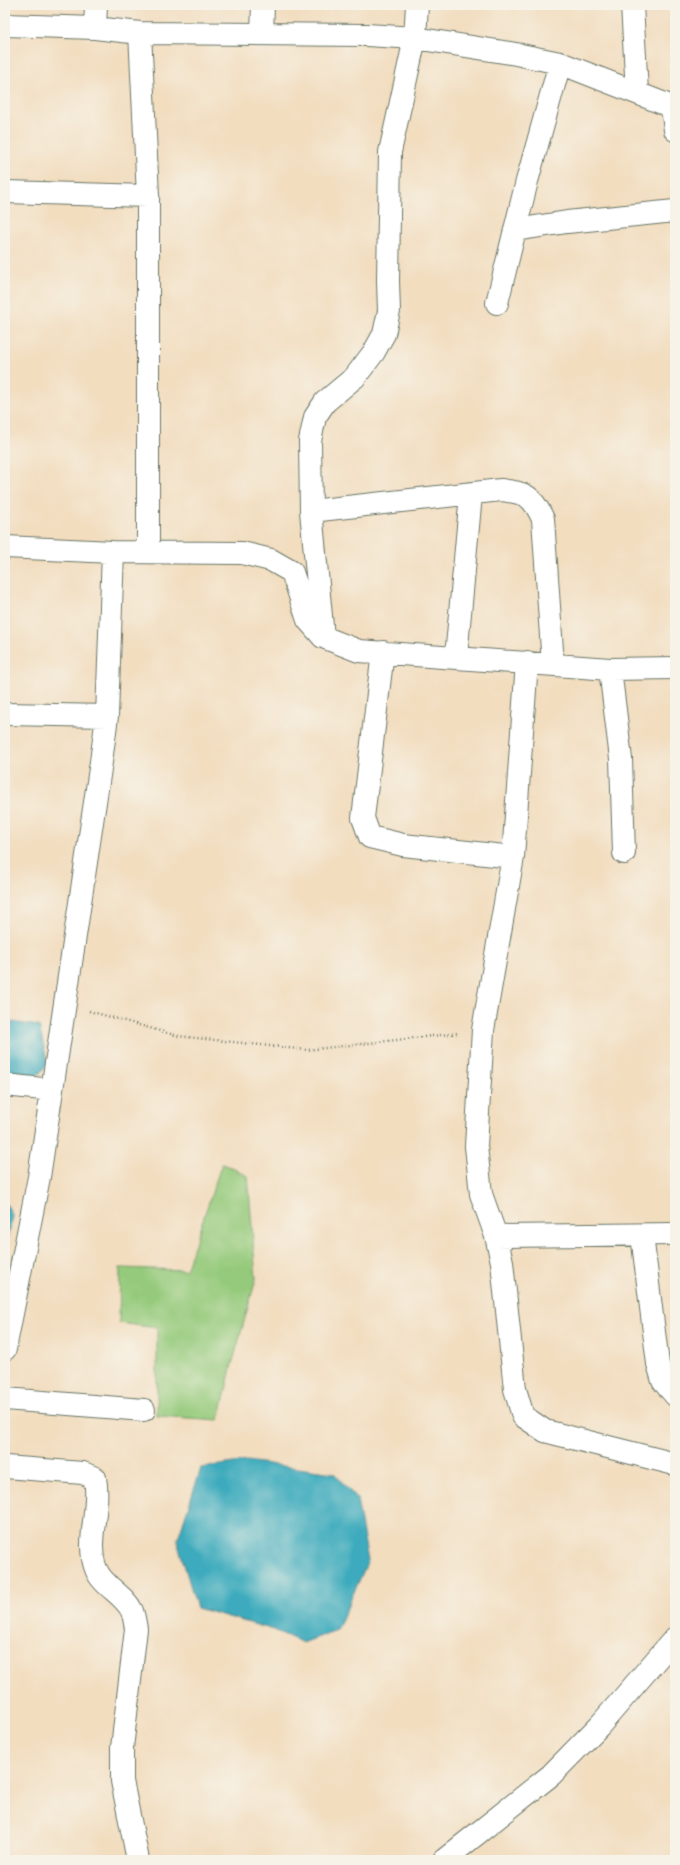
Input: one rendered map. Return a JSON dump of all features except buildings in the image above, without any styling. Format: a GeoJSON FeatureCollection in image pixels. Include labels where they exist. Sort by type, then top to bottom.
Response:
{"type":"FeatureCollection","features":[{"type":"Feature","properties":{"kind":"street"},"geometry":{"type":"LineString","coordinates":[[95,28],[96,5]]}},
{"type":"Feature","properties":{"kind":"street"},"geometry":{"type":"LineString","coordinates":[[262,34],[263,5]]}},
{"type":"Feature","properties":{"kind":"street"},"geometry":{"type":"LineString","coordinates":[[323,637],[311,511],[310,441],[315,417],[325,402],[355,377],[374,352],[384,334],[389,311],[388,202],[390,152],[415,38],[417,5]]}},
{"type":"Feature","properties":{"kind":"street"},"geometry":{"type":"LineString","coordinates":[[632,5],[637,92]]}},
{"type":"Feature","properties":{"kind":"street"},"geometry":{"type":"LineString","coordinates":[[5,25],[95,28],[140,33],[367,35],[415,38],[516,54],[560,63],[674,107],[675,130]]}},
{"type":"Feature","properties":{"kind":"street"},"geometry":{"type":"LineString","coordinates":[[140,33],[148,196],[148,552]]}},
{"type":"Feature","properties":{"kind":"street"},"geometry":{"type":"LineString","coordinates":[[496,303],[527,181],[560,63]]}},
{"type":"Feature","properties":{"kind":"street"},"geometry":{"type":"LineString","coordinates":[[5,192],[148,196]]}},
{"type":"Feature","properties":{"kind":"street"},"geometry":{"type":"LineString","coordinates":[[515,230],[567,222],[675,211]]}},
{"type":"Feature","properties":{"kind":"street"},"geometry":{"type":"LineString","coordinates":[[311,511],[501,490],[522,493],[536,504],[542,519],[553,665]]}},
{"type":"Feature","properties":{"kind":"street"},"geometry":{"type":"LineString","coordinates":[[456,657],[471,494]]}},
{"type":"Feature","properties":{"kind":"street"},"geometry":{"type":"LineString","coordinates":[[5,547],[113,552],[242,553],[271,560],[292,572],[308,620],[323,637],[359,651],[610,669],[675,668]]}},
{"type":"Feature","properties":{"kind":"street"},"geometry":{"type":"LineString","coordinates":[[5,1349],[39,1177],[107,716],[113,552]]}},
{"type":"Feature","properties":{"kind":"street"},"geometry":{"type":"LineString","coordinates":[[383,652],[363,818],[370,837],[403,845],[513,857]]}},
{"type":"Feature","properties":{"kind":"street"},"geometry":{"type":"LineString","coordinates":[[527,662],[513,857],[484,1030],[476,1146],[482,1194],[496,1236],[502,1262],[515,1389],[523,1416],[545,1431],[675,1464]]}},
{"type":"Feature","properties":{"kind":"street"},"geometry":{"type":"LineString","coordinates":[[610,669],[621,759],[624,853]]}},
{"type":"Feature","properties":{"kind":"street"},"geometry":{"type":"LineString","coordinates":[[5,714],[107,716]]}},
{"type":"Feature","properties":{"kind":"street"},"geometry":{"type":"LineString","coordinates":[[5,1085],[52,1090]]}},
{"type":"Feature","properties":{"kind":"street"},"geometry":{"type":"LineString","coordinates":[[496,1236],[675,1234]]}},
{"type":"Feature","properties":{"kind":"street"},"geometry":{"type":"LineString","coordinates":[[642,1235],[658,1364],[663,1381],[675,1395]]}},
{"type":"Feature","properties":{"kind":"street"},"geometry":{"type":"LineString","coordinates":[[5,1399],[144,1410]]}},
{"type":"Feature","properties":{"kind":"street"},"geometry":{"type":"LineString","coordinates":[[5,1467],[83,1473],[95,1478],[97,1489],[92,1554],[96,1570],[132,1611],[136,1629],[122,1748],[122,1781],[138,1860]]}},
{"type":"Feature","properties":{"kind":"street"},"geometry":{"type":"LineString","coordinates":[[444,1860],[551,1775],[600,1725],[675,1638]]}},
{"type":"Feature","properties":{"kind":"path"},"geometry":{"type":"LineString","coordinates":[[65,1004],[178,1036],[307,1050],[484,1030]]}},
{"type":"Feature","properties":{"kind":"green space"},"geometry":{"type":"Polygon","coordinates":[[[222,1163],[248,1176],[256,1279],[231,1368],[219,1420],[157,1416],[157,1328],[119,1323],[120,1268],[186,1270],[222,1163]]]}},
{"type":"Feature","properties":{"kind":"water"},"geometry":{"type":"Polygon","coordinates":[[[5,1021],[39,1026],[48,1064],[27,1087],[5,1079],[5,1021]]]}},
{"type":"Feature","properties":{"kind":"water"},"geometry":{"type":"Polygon","coordinates":[[[5,1201],[13,1217],[5,1245],[5,1201]]]}},
{"type":"Feature","properties":{"kind":"water"},"geometry":{"type":"Polygon","coordinates":[[[247,1461],[334,1473],[357,1499],[368,1561],[337,1630],[303,1643],[274,1630],[197,1608],[177,1541],[201,1468],[247,1461]]]}}]}
